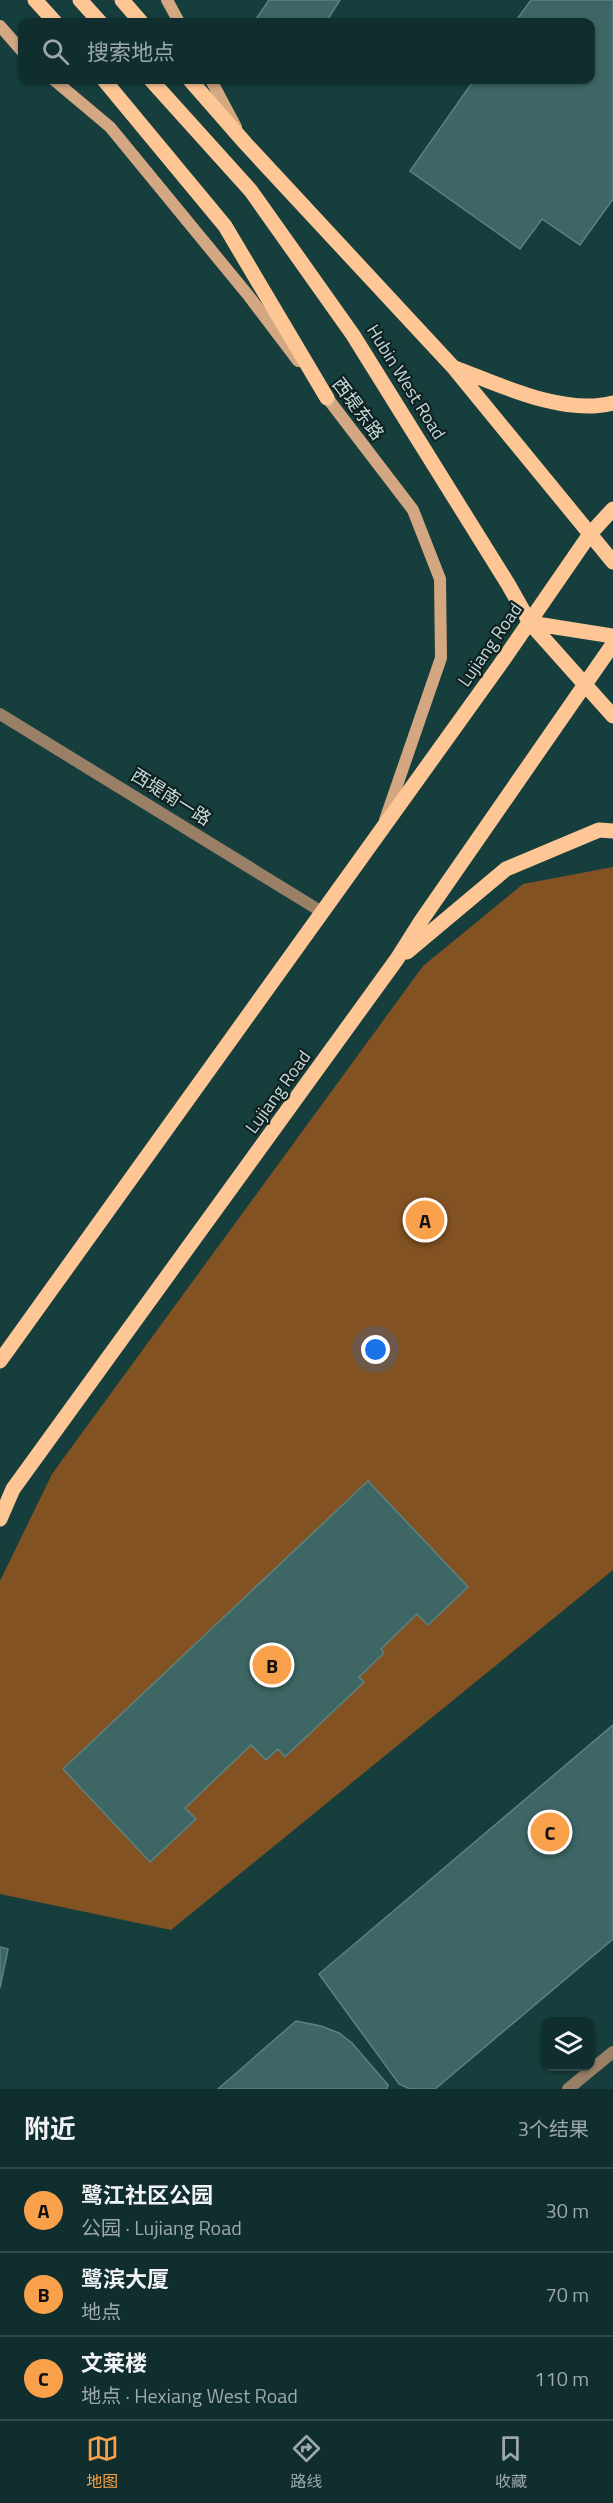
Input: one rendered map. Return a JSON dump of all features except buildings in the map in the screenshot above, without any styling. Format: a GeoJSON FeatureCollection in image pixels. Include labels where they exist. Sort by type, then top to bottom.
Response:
{"type":"FeatureCollection","features":[{"type":"Feature","properties":{"kind":"main road"},"geometry":{"type":"LineString","coordinates":[[35,0],[51,18]]}},
{"type":"Feature","properties":{"kind":"main road"},"geometry":{"type":"LineString","coordinates":[[80,0],[96,18]]}},
{"type":"Feature","properties":{"kind":"main road"},"geometry":{"type":"LineString","coordinates":[[122,0],[138,18]]}},
{"type":"Feature","properties":{"kind":"main road"},"geometry":{"type":"LineString","coordinates":[[167,0],[178,18]]}},
{"type":"Feature","properties":{"kind":"main road"},"geometry":{"type":"LineString","coordinates":[[0,26],[18,46]]}},
{"type":"Feature","properties":{"kind":"main road","name":"西堤东路"},"geometry":{"type":"LineString","coordinates":[[59,84],[110,127],[248,295],[413,510],[440,579],[441,658],[381,830]]}},
{"type":"Feature","properties":{"kind":"main road"},"geometry":{"type":"LineString","coordinates":[[108,84],[225,226],[327,398]]}},
{"type":"Feature","properties":{"kind":"main road","name":"Hubin West Road"},"geometry":{"type":"LineString","coordinates":[[155,84],[251,191],[353,335],[530,623],[613,716]]}},
{"type":"Feature","properties":{"kind":"main road","name":"Hubin West Road"},"geometry":{"type":"LineString","coordinates":[[194,84],[246,144],[454,368],[613,562]]}},
{"type":"Feature","properties":{"kind":"main road"},"geometry":{"type":"LineString","coordinates":[[213,84],[246,144]]}},
{"type":"Feature","properties":{"kind":"main road"},"geometry":{"type":"LineString","coordinates":[[454,368],[539,399],[599,407],[613,403]]}},
{"type":"Feature","properties":{"kind":"main road","name":"Lujiang Road"},"geometry":{"type":"LineString","coordinates":[[0,1360],[530,623],[590,534],[613,509]]}},
{"type":"Feature","properties":{"kind":"main road"},"geometry":{"type":"LineString","coordinates":[[530,623],[613,636]]}},
{"type":"Feature","properties":{"kind":"main road","name":"Lujiang Road"},"geometry":{"type":"LineString","coordinates":[[0,1519],[13,1489],[398,959],[421,921],[613,644]]}},
{"type":"Feature","properties":{"kind":"main road"},"geometry":{"type":"LineString","coordinates":[[398,959],[506,869],[599,830],[613,831]]}},
{"type":"Feature","properties":{"kind":"street","name":"西堤南一路"},"geometry":{"type":"LineString","coordinates":[[0,714],[322,912]]}},
{"type":"Feature","properties":{"kind":"street"},"geometry":{"type":"LineString","coordinates":[[568,2089],[613,2052]]}},
{"type":"Feature","properties":{"kind":"shaded area"},"geometry":{"type":"Polygon","coordinates":[[[613,867],[613,1570],[171,1930],[0,1894],[0,1581],[52,1474],[423,966],[523,884],[613,867]]]}},
{"type":"Feature","properties":{"kind":"place","name":"鹭江社区公园"},"geometry":{"type":"Point","coordinates":[425,1220]}},
{"type":"Feature","properties":{"kind":"place","name":"鹭滨大厦"},"geometry":{"type":"Point","coordinates":[272,1665]}},
{"type":"Feature","properties":{"kind":"place","name":"文莱楼"},"geometry":{"type":"Point","coordinates":[550,1832]}}]}
